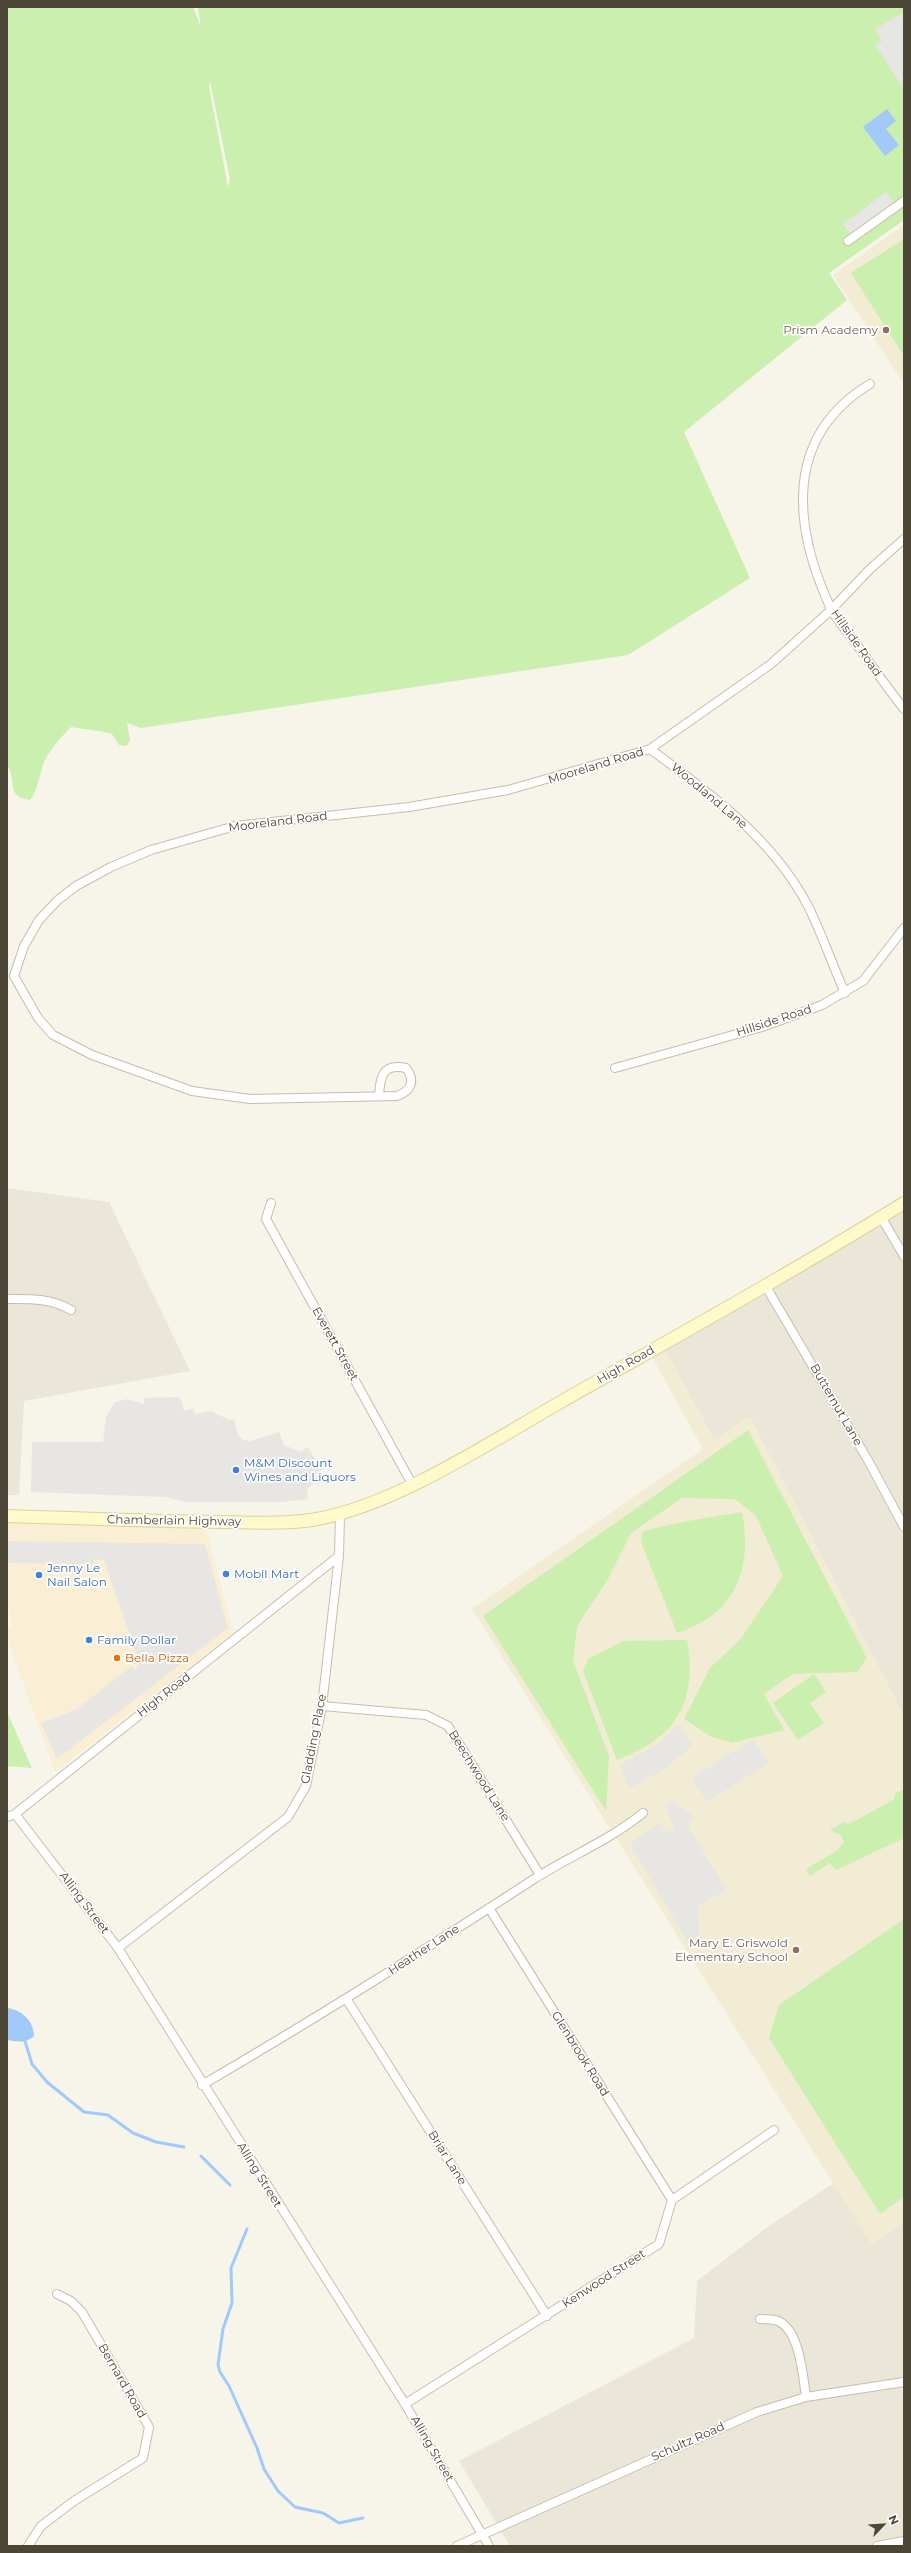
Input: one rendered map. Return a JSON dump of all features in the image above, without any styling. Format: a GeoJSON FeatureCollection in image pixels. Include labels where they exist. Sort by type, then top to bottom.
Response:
{"type":"FeatureCollection","features":[{"type":"Feature","properties":{"kind":"main road","name":"High Road"},"geometry":{"type":"LineString","coordinates":[[340,1514],[364,1506],[412,1484],[495,1440],[765,1285],[904,1202]]}},
{"type":"Feature","properties":{"kind":"main road","name":"Chamberlain Highway"},"geometry":{"type":"LineString","coordinates":[[7,1516],[274,1523],[316,1519],[340,1514]]}},
{"type":"Feature","properties":{"kind":"street"},"geometry":{"type":"LineString","coordinates":[[848,241],[904,201]]}},
{"type":"Feature","properties":{"kind":"street","name":"Hillside Road"},"geometry":{"type":"LineString","coordinates":[[870,384],[853,394],[819,435],[808,457],[802,484],[804,525],[816,569],[831,610],[904,709]]}},
{"type":"Feature","properties":{"kind":"street","name":"Mooreland Road"},"geometry":{"type":"LineString","coordinates":[[379,1096],[382,1075],[389,1068],[396,1066],[406,1068],[412,1075],[412,1085],[407,1092],[397,1096],[250,1099],[192,1091],[92,1056],[53,1036],[38,1018],[10,977],[24,946],[39,920],[58,900],[76,886],[111,866],[151,850],[235,826],[409,807],[508,790],[650,749],[770,664],[831,610],[870,569],[904,538]]}},
{"type":"Feature","properties":{"kind":"street","name":"Woodland Lane"},"geometry":{"type":"LineString","coordinates":[[650,749],[740,819],[777,860],[808,906],[845,993]]}},
{"type":"Feature","properties":{"kind":"street","name":"Hillside Road"},"geometry":{"type":"LineString","coordinates":[[615,1068],[762,1027],[822,1005],[845,993],[863,981],[904,928]]}},
{"type":"Feature","properties":{"kind":"street","name":"Everett Street"},"geometry":{"type":"LineString","coordinates":[[270,1203],[266,1219],[412,1484]]}},
{"type":"Feature","properties":{"kind":"street"},"geometry":{"type":"LineString","coordinates":[[881,1217],[904,1256]]}},
{"type":"Feature","properties":{"kind":"street","name":"Butternut Lane"},"geometry":{"type":"LineString","coordinates":[[765,1285],[869,1462],[904,1527]]}},
{"type":"Feature","properties":{"kind":"street"},"geometry":{"type":"LineString","coordinates":[[7,1299],[40,1299],[57,1302],[71,1310]]}},
{"type":"Feature","properties":{"kind":"street","name":"Gladding Place"},"geometry":{"type":"LineString","coordinates":[[118,1948],[288,1817],[306,1786],[322,1706],[339,1556],[340,1514]]}},
{"type":"Feature","properties":{"kind":"street","name":"High Road"},"geometry":{"type":"LineString","coordinates":[[7,1818],[15,1814],[339,1556]]}},
{"type":"Feature","properties":{"kind":"street","name":"Beechwood Lane"},"geometry":{"type":"LineString","coordinates":[[322,1706],[426,1715],[448,1726],[540,1876]]}},
{"type":"Feature","properties":{"kind":"street","name":"Heather Lane"},"geometry":{"type":"LineString","coordinates":[[202,2085],[347,2000],[489,1908],[540,1876],[610,1836],[643,1813]]}},
{"type":"Feature","properties":{"kind":"street","name":"Alling Street"},"geometry":{"type":"LineString","coordinates":[[15,1814],[118,1948],[202,2085],[405,2404],[489,2546]]}},
{"type":"Feature","properties":{"kind":"street","name":"Glenbrook Road"},"geometry":{"type":"LineString","coordinates":[[489,1908],[672,2200]]}},
{"type":"Feature","properties":{"kind":"street","name":"Briar Lane"},"geometry":{"type":"LineString","coordinates":[[347,2000],[548,2316]]}},
{"type":"Feature","properties":{"kind":"street"},"geometry":{"type":"LineString","coordinates":[[672,2200],[774,2130]]}},
{"type":"Feature","properties":{"kind":"street","name":"Kenwood Street"},"geometry":{"type":"LineString","coordinates":[[405,2404],[548,2316],[659,2244],[672,2200]]}},
{"type":"Feature","properties":{"kind":"street","name":"Bernard Road"},"geometry":{"type":"LineString","coordinates":[[28,2546],[41,2526],[143,2458],[149,2427],[82,2312],[71,2301],[57,2294]]}},
{"type":"Feature","properties":{"kind":"street"},"geometry":{"type":"LineString","coordinates":[[760,2319],[779,2322],[790,2332],[799,2356],[806,2397]]}},
{"type":"Feature","properties":{"kind":"street","name":"Schultz Road"},"geometry":{"type":"LineString","coordinates":[[457,2546],[757,2412],[806,2397],[904,2382]]}},
{"type":"Feature","properties":{"kind":"street"},"geometry":{"type":"LineString","coordinates":[[877,2546],[904,2541]]}},
{"type":"Feature","properties":{"kind":"shaded area"},"geometry":{"type":"Polygon","coordinates":[[[904,12],[904,89],[875,45],[882,41],[875,29],[904,12]]]}},
{"type":"Feature","properties":{"kind":"shaded area"},"geometry":{"type":"Polygon","coordinates":[[[886,192],[894,202],[850,234],[843,224],[886,192]]]}},
{"type":"Feature","properties":{"kind":"shaded area","name":"Prism Academy"},"geometry":{"type":"Polygon","coordinates":[[[904,225],[904,384],[833,275],[904,225]]]}},
{"type":"Feature","properties":{"kind":"shaded area"},"geometry":{"type":"Polygon","coordinates":[[[7,1188],[109,1202],[190,1371],[24,1401],[19,1495],[7,1495],[7,1188]]]}},
{"type":"Feature","properties":{"kind":"shaded area"},"geometry":{"type":"Polygon","coordinates":[[[904,1211],[904,1717],[750,1417],[714,1440],[665,1350],[904,1211]]]}},
{"type":"Feature","properties":{"kind":"shaded area","name":"Mary E. Griswold Elementary School"},"geometry":{"type":"Polygon","coordinates":[[[665,1350],[714,1440],[750,1417],[904,1717],[904,2222],[872,2245],[472,1609],[703,1449],[652,1357],[665,1350]]]}},
{"type":"Feature","properties":{"kind":"shaded area"},"geometry":{"type":"Polygon","coordinates":[[[180,1397],[184,1411],[193,1408],[195,1414],[211,1411],[229,1420],[234,1419],[238,1435],[244,1440],[250,1441],[279,1432],[284,1445],[301,1452],[307,1447],[323,1469],[315,1475],[318,1479],[307,1489],[308,1499],[282,1502],[186,1502],[165,1497],[31,1492],[32,1442],[103,1442],[106,1417],[115,1402],[128,1399],[144,1404],[144,1398],[180,1397]]]}},
{"type":"Feature","properties":{"kind":"shaded area"},"geometry":{"type":"Polygon","coordinates":[[[7,1521],[206,1528],[233,1633],[55,1772],[7,1638],[7,1628],[12,1625],[7,1603],[7,1521]]]}},
{"type":"Feature","properties":{"kind":"shaded area"},"geometry":{"type":"Polygon","coordinates":[[[7,1541],[205,1544],[228,1628],[57,1759],[41,1723],[77,1709],[132,1666],[135,1671],[139,1662],[104,1560],[94,1559],[93,1564],[7,1563],[7,1541]]]}},
{"type":"Feature","properties":{"kind":"shaded area"},"geometry":{"type":"Polygon","coordinates":[[[678,1725],[692,1745],[665,1769],[630,1788],[620,1765],[658,1744],[678,1725]]]}},
{"type":"Feature","properties":{"kind":"shaded area"},"geometry":{"type":"Polygon","coordinates":[[[753,1739],[769,1763],[707,1802],[692,1778],[753,1739]]]}},
{"type":"Feature","properties":{"kind":"shaded area"},"geometry":{"type":"Polygon","coordinates":[[[671,1800],[695,1817],[688,1826],[726,1890],[698,1906],[699,1935],[688,1942],[630,1844],[660,1822],[666,1833],[675,1828],[665,1807],[671,1800]]]}},
{"type":"Feature","properties":{"kind":"shaded area"},"geometry":{"type":"Polygon","coordinates":[[[834,2183],[872,2244],[904,2222],[904,2546],[510,2546],[459,2461],[694,2338],[697,2281],[766,2228],[834,2183]]]}},
{"type":"Feature","properties":{"kind":"green space"},"geometry":{"type":"Polygon","coordinates":[[[7,7],[193,7],[201,27],[198,7],[904,7],[904,220],[829,273],[847,300],[684,432],[750,578],[628,655],[141,728],[127,723],[130,741],[126,746],[119,745],[112,734],[71,727],[56,743],[44,762],[35,791],[30,800],[22,798],[14,791],[12,777],[7,765],[7,7]],[[210,81],[209,87],[228,187],[230,179],[210,81]]]}},
{"type":"Feature","properties":{"kind":"green space"},"geometry":{"type":"Polygon","coordinates":[[[904,239],[904,356],[851,273],[904,239]]]}},
{"type":"Feature","properties":{"kind":"green space"},"geometry":{"type":"Polygon","coordinates":[[[748,1430],[867,1658],[857,1672],[793,1674],[764,1694],[784,1730],[732,1743],[710,1736],[684,1719],[710,1668],[740,1640],[783,1576],[756,1516],[735,1499],[682,1498],[631,1533],[608,1579],[577,1626],[573,1661],[609,1756],[606,1811],[483,1616],[748,1430]]]}},
{"type":"Feature","properties":{"kind":"green space"},"geometry":{"type":"Polygon","coordinates":[[[742,1512],[745,1533],[745,1552],[742,1571],[735,1587],[726,1602],[713,1615],[697,1625],[677,1633],[641,1542],[643,1531],[682,1522],[742,1512]]]}},
{"type":"Feature","properties":{"kind":"green space"},"geometry":{"type":"Polygon","coordinates":[[[687,1640],[690,1662],[689,1682],[685,1699],[678,1715],[668,1729],[654,1741],[617,1760],[583,1671],[588,1659],[623,1641],[687,1640]]]}},
{"type":"Feature","properties":{"kind":"green space"},"geometry":{"type":"Polygon","coordinates":[[[814,1674],[826,1692],[810,1703],[824,1723],[798,1740],[773,1703],[814,1674]]]}},
{"type":"Feature","properties":{"kind":"green space"},"geometry":{"type":"Polygon","coordinates":[[[7,1712],[32,1768],[7,1766],[7,1712]]]}},
{"type":"Feature","properties":{"kind":"green space"},"geometry":{"type":"Polygon","coordinates":[[[904,1789],[904,1838],[836,1870],[830,1863],[810,1876],[806,1869],[838,1850],[844,1842],[841,1835],[830,1830],[844,1822],[849,1824],[893,1800],[896,1793],[904,1789]]]}},
{"type":"Feature","properties":{"kind":"green space"},"geometry":{"type":"Polygon","coordinates":[[[904,1919],[904,2197],[880,2214],[769,2038],[779,2005],[904,1919]]]}},
{"type":"Feature","properties":{"kind":"water"},"geometry":{"type":"Polygon","coordinates":[[[887,109],[896,121],[886,129],[899,145],[885,156],[863,127],[887,109]]]}},
{"type":"Feature","properties":{"kind":"water"},"geometry":{"type":"Polygon","coordinates":[[[7,2008],[22,2013],[26,2017],[32,2025],[34,2036],[28,2040],[22,2041],[7,2040],[7,2008]]]}},
{"type":"Feature","properties":{"kind":"waterway"},"geometry":{"type":"LineString","coordinates":[[22,2039],[25,2041],[32,2064],[47,2082],[84,2112],[108,2115],[133,2133],[156,2142],[184,2147]]}},
{"type":"Feature","properties":{"kind":"waterway"},"geometry":{"type":"LineString","coordinates":[[201,2156],[230,2185]]}},
{"type":"Feature","properties":{"kind":"waterway"},"geometry":{"type":"LineString","coordinates":[[247,2229],[231,2268],[232,2303],[223,2329],[218,2365],[220,2372],[229,2386],[257,2448],[264,2469],[278,2491],[295,2507],[323,2513],[339,2523],[363,2518]]}},
{"type":"Feature","properties":{"kind":"place","name":"Prism Academy"},"geometry":{"type":"Point","coordinates":[886,330]}},
{"type":"Feature","properties":{"kind":"place","name":"M&M Discount Wines and Liquors"},"geometry":{"type":"Point","coordinates":[236,1470]}},
{"type":"Feature","properties":{"kind":"place","name":"Mobil Mart"},"geometry":{"type":"Point","coordinates":[226,1574]}},
{"type":"Feature","properties":{"kind":"place","name":"Jenny Le Nail Salon"},"geometry":{"type":"Point","coordinates":[39,1575]}},
{"type":"Feature","properties":{"kind":"place","name":"Family Dollar"},"geometry":{"type":"Point","coordinates":[89,1640]}},
{"type":"Feature","properties":{"kind":"place","name":"Bella Pizza"},"geometry":{"type":"Point","coordinates":[117,1658]}},
{"type":"Feature","properties":{"kind":"place","name":"Mary E. Griswold Elementary School"},"geometry":{"type":"Point","coordinates":[796,1950]}}]}
